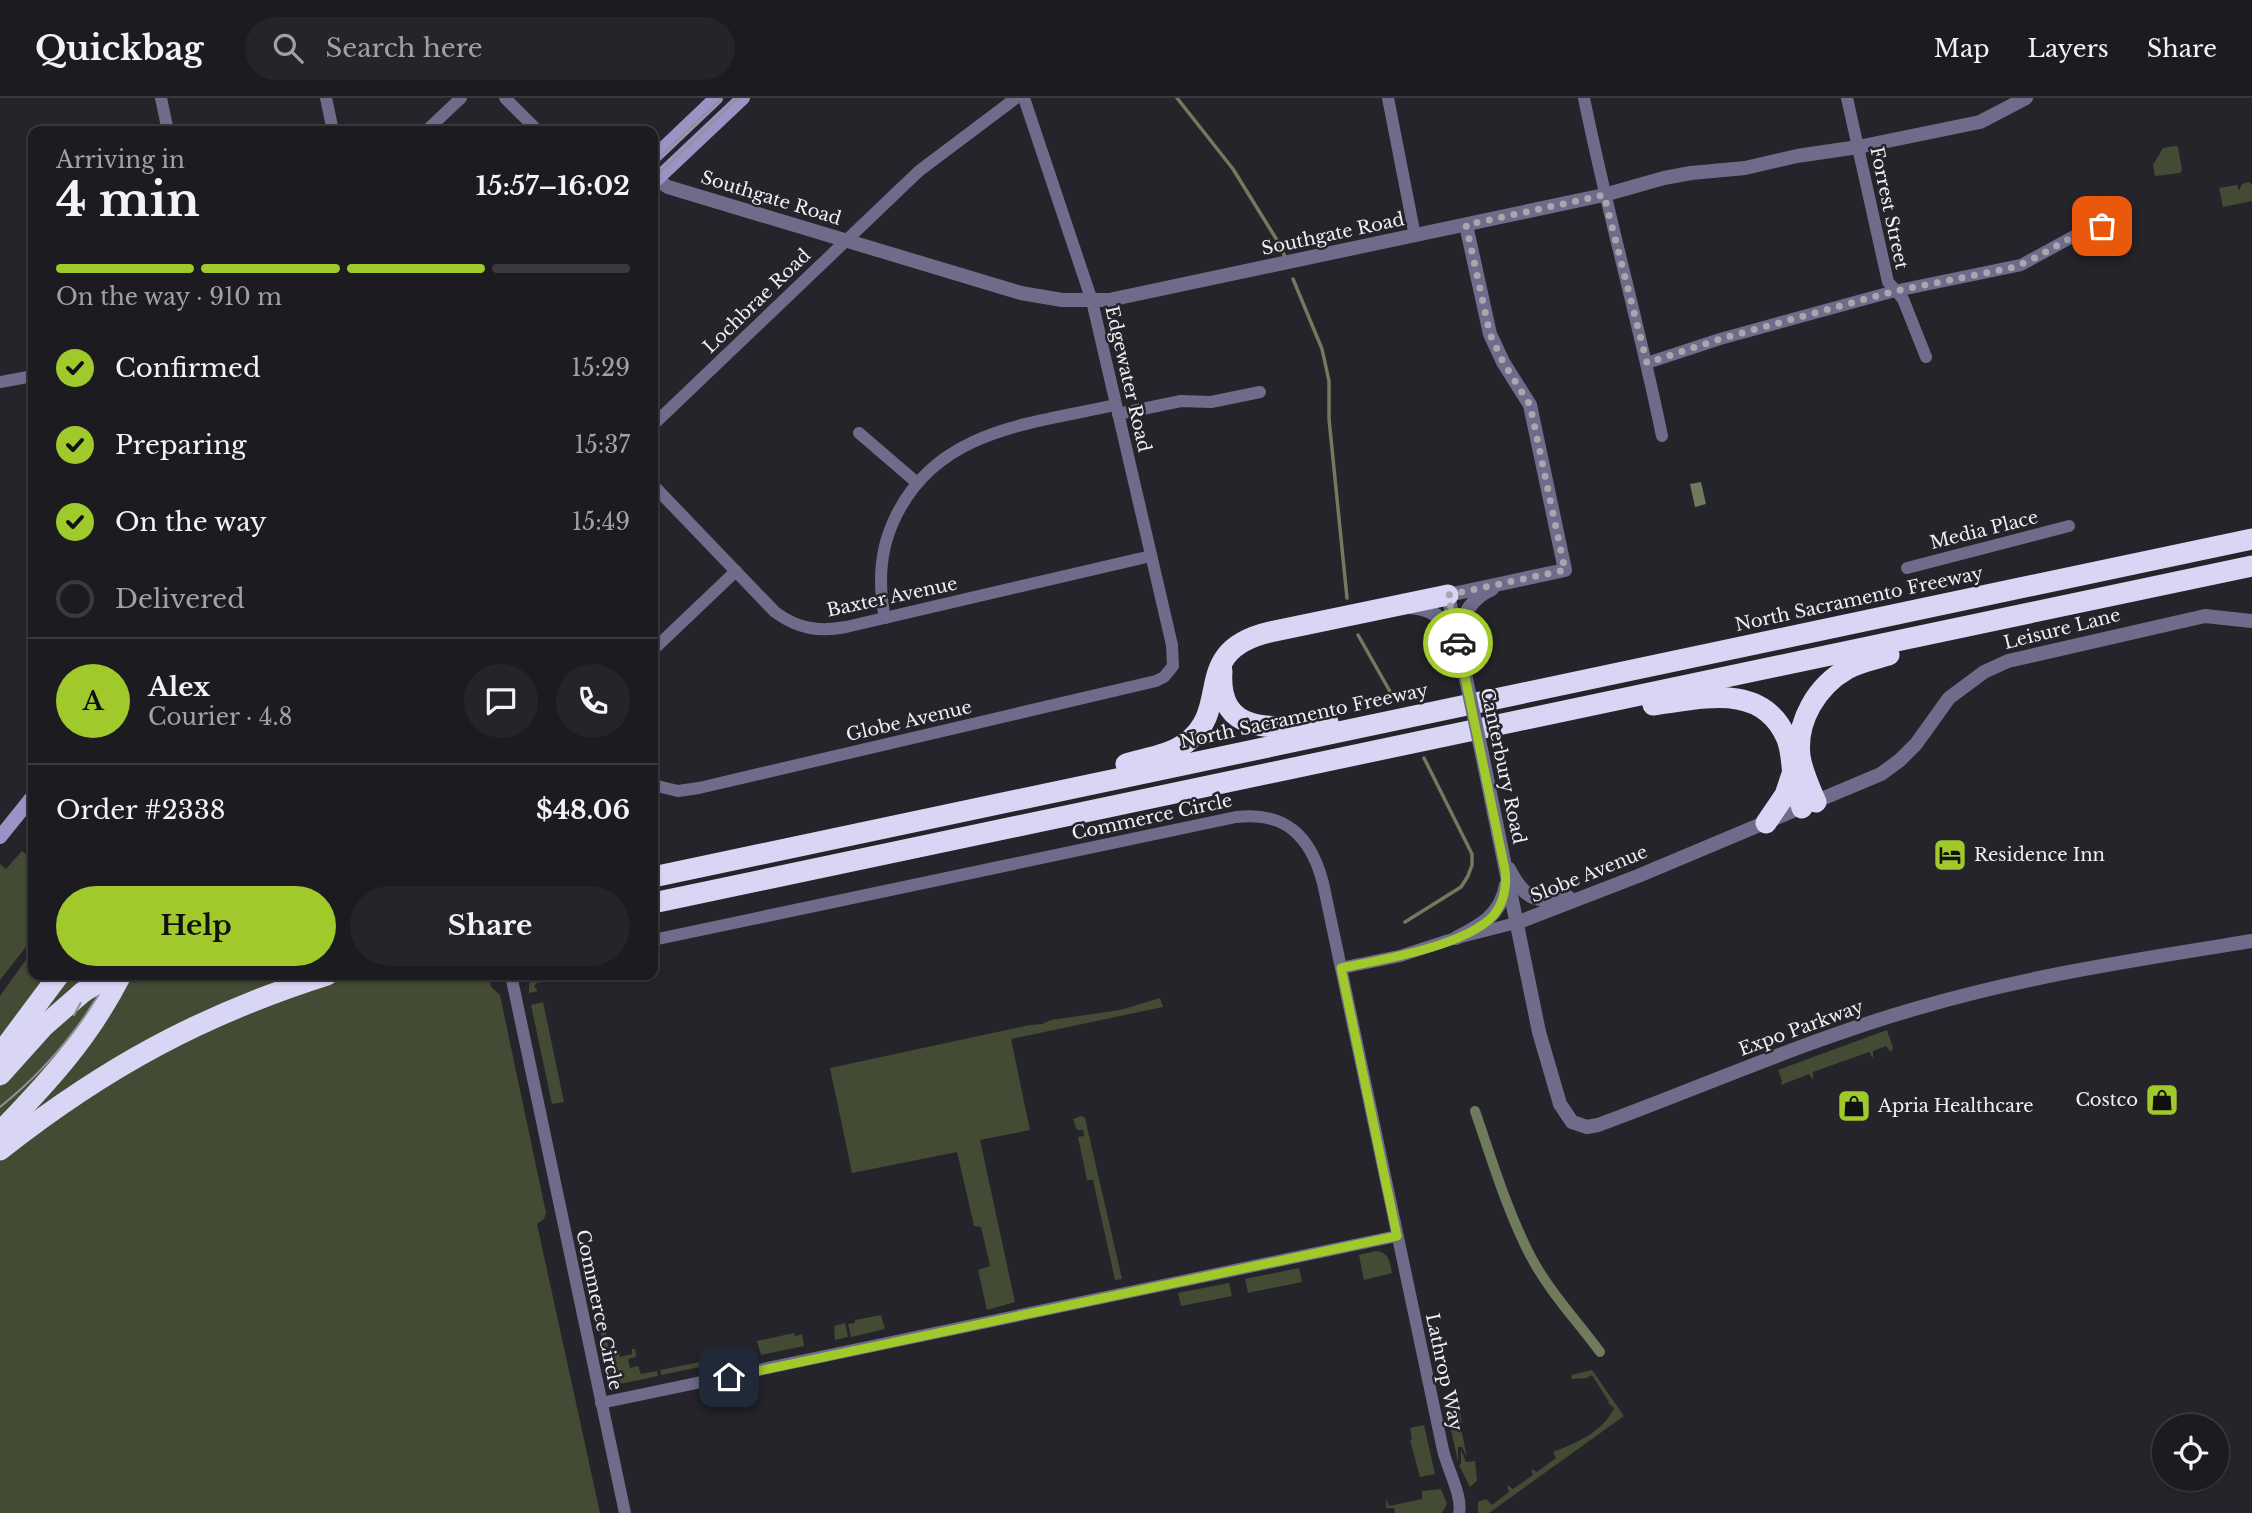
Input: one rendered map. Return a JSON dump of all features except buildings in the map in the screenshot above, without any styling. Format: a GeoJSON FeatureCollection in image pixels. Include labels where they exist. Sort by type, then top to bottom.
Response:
{"type":"FeatureCollection","features":[{"type":"Feature","properties":{"kind":"highway","name":"North Sacramento Freeway"},"geometry":{"type":"LineString","coordinates":[[658,876],[2252,539]]}},
{"type":"Feature","properties":{"kind":"highway"},"geometry":{"type":"LineString","coordinates":[[658,902],[2252,566]]}},
{"type":"Feature","properties":{"kind":"highway"},"geometry":{"type":"LineString","coordinates":[[2129,592],[2252,577]]}},
{"type":"Feature","properties":{"kind":"highway"},"geometry":{"type":"LineString","coordinates":[[942,816],[1178,748],[1194,737],[1204,721],[1215,677],[1222,661],[1236,644],[1256,635],[1448,595]]}},
{"type":"Feature","properties":{"kind":"highway"},"geometry":{"type":"LineString","coordinates":[[1809,805],[1800,757],[1803,723],[1813,702],[1832,680],[1856,665],[2026,614]]}},
{"type":"Feature","properties":{"kind":"highway"},"geometry":{"type":"LineString","coordinates":[[1222,661],[1222,684],[1226,701],[1236,715],[1252,725],[1273,728],[1438,711]]}},
{"type":"Feature","properties":{"kind":"highway"},"geometry":{"type":"LineString","coordinates":[[1505,722],[1728,696],[1756,705],[1773,718],[1787,738],[1795,786],[1809,805]]}},
{"type":"Feature","properties":{"kind":"highway"},"geometry":{"type":"LineString","coordinates":[[1766,823],[1785,795],[1793,768]]}},
{"type":"Feature","properties":{"kind":"highway"},"geometry":{"type":"LineString","coordinates":[[0,1054],[56,980]]}},
{"type":"Feature","properties":{"kind":"highway"},"geometry":{"type":"LineString","coordinates":[[0,1075],[44,1026],[83,992],[103,980]]}},
{"type":"Feature","properties":{"kind":"highway"},"geometry":{"type":"LineString","coordinates":[[0,1132],[52,1078],[81,1043],[118,980]]}},
{"type":"Feature","properties":{"kind":"highway"},"geometry":{"type":"LineString","coordinates":[[0,1150],[42,1116],[114,1068],[180,1033],[270,993],[311,980]]}},
{"type":"Feature","properties":{"kind":"main road"},"geometry":{"type":"LineString","coordinates":[[658,153],[716,98]]}},
{"type":"Feature","properties":{"kind":"main road"},"geometry":{"type":"LineString","coordinates":[[658,176],[743,98]]}},
{"type":"Feature","properties":{"kind":"main road"},"geometry":{"type":"LineString","coordinates":[[0,837],[28,802]]}},
{"type":"Feature","properties":{"kind":"street"},"geometry":{"type":"LineString","coordinates":[[161,98],[167,126]]}},
{"type":"Feature","properties":{"kind":"street"},"geometry":{"type":"LineString","coordinates":[[326,98],[332,126]]}},
{"type":"Feature","properties":{"kind":"street"},"geometry":{"type":"LineString","coordinates":[[431,126],[461,98]]}},
{"type":"Feature","properties":{"kind":"street"},"geometry":{"type":"LineString","coordinates":[[505,98],[533,126]]}},
{"type":"Feature","properties":{"kind":"street","name":"Lochbrae Road"},"geometry":{"type":"LineString","coordinates":[[658,420],[929,162],[1016,98]]}},
{"type":"Feature","properties":{"kind":"street","name":"Edgewater Road"},"geometry":{"type":"LineString","coordinates":[[1024,98],[1092,301],[1174,652],[1170,672]]}},
{"type":"Feature","properties":{"kind":"street"},"geometry":{"type":"LineString","coordinates":[[1388,98],[1415,236]]}},
{"type":"Feature","properties":{"kind":"street"},"geometry":{"type":"LineString","coordinates":[[1584,98],[1604,195],[1647,363],[1662,436]]}},
{"type":"Feature","properties":{"kind":"street","name":"Forrest Street"},"geometry":{"type":"LineString","coordinates":[[1847,98],[1888,282],[1902,299],[1926,357]]}},
{"type":"Feature","properties":{"kind":"street","name":"Southgate Road"},"geometry":{"type":"LineString","coordinates":[[658,182],[1021,293],[1062,300],[1092,301],[1126,297],[1415,236],[1691,173],[1745,168],[1814,152],[1858,147],[1980,122],[2026,98]]}},
{"type":"Feature","properties":{"kind":"street"},"geometry":{"type":"LineString","coordinates":[[1448,595],[1565,570],[1530,405],[1503,362],[1490,334],[1466,225]]}},
{"type":"Feature","properties":{"kind":"street"},"geometry":{"type":"LineString","coordinates":[[1647,363],[1720,339],[1895,291],[2011,268],[2085,230],[2102,226],[2113,227]]}},
{"type":"Feature","properties":{"kind":"street"},"geometry":{"type":"LineString","coordinates":[[0,382],[28,377]]}},
{"type":"Feature","properties":{"kind":"street"},"geometry":{"type":"LineString","coordinates":[[885,618],[881,588],[885,549],[892,525],[916,482],[940,460],[980,437],[1117,410],[1181,401],[1211,402],[1260,393]]}},
{"type":"Feature","properties":{"kind":"street"},"geometry":{"type":"LineString","coordinates":[[859,433],[916,482]]}},
{"type":"Feature","properties":{"kind":"street","name":"Baxter Avenue"},"geometry":{"type":"LineString","coordinates":[[658,490],[775,612],[801,627],[833,629],[1151,556]]}},
{"type":"Feature","properties":{"kind":"street","name":"Media Place"},"geometry":{"type":"LineString","coordinates":[[1907,568],[2070,526]]}},
{"type":"Feature","properties":{"kind":"street"},"geometry":{"type":"LineString","coordinates":[[658,645],[736,571]]}},
{"type":"Feature","properties":{"kind":"street"},"geometry":{"type":"LineString","coordinates":[[1391,606],[1430,611],[1443,620],[1457,636],[1469,606],[1485,592],[1506,582]]}},
{"type":"Feature","properties":{"kind":"street","name":"Canterbury Road"},"geometry":{"type":"LineString","coordinates":[[1448,595],[1516,923]]}},
{"type":"Feature","properties":{"kind":"street","name":"Leisure Lane"},"geometry":{"type":"LineString","coordinates":[[1766,823],[1867,781],[1890,767],[1916,744],[1949,698],[1984,672],[2008,661],[2205,616],[2252,621]]}},
{"type":"Feature","properties":{"kind":"street","name":"Globe Avenue"},"geometry":{"type":"LineString","coordinates":[[658,787],[669,790],[687,790],[1156,681],[1170,672]]}},
{"type":"Feature","properties":{"kind":"street","name":"Commerce Circle"},"geometry":{"type":"LineString","coordinates":[[512,980],[601,1403],[1397,1236],[1341,968],[1312,851],[1290,828],[1265,817],[1249,816],[658,939]]}},
{"type":"Feature","properties":{"kind":"street","name":"Slobe Avenue"},"geometry":{"type":"LineString","coordinates":[[1341,968],[1400,956],[1516,923],[1766,823]]}},
{"type":"Feature","properties":{"kind":"street"},"geometry":{"type":"LineString","coordinates":[[1502,853],[1515,880],[1526,893],[1538,900],[1587,896]]}},
{"type":"Feature","properties":{"kind":"street"},"geometry":{"type":"LineString","coordinates":[[1456,938],[1487,921],[1494,914],[1502,901],[1506,880]]}},
{"type":"Feature","properties":{"kind":"street","name":"Expo Parkway"},"geometry":{"type":"LineString","coordinates":[[1516,923],[1542,1042],[1560,1104],[1573,1122],[1587,1126],[1598,1125],[1853,1029],[1926,1006],[2023,982],[2252,941]]}},
{"type":"Feature","properties":{"kind":"street","name":"Lathrop Way"},"geometry":{"type":"LineString","coordinates":[[1397,1236],[1445,1461],[1460,1500],[1459,1513]]}},
{"type":"Feature","properties":{"kind":"street"},"geometry":{"type":"LineString","coordinates":[[601,1403],[625,1513]]}},
{"type":"Feature","properties":{"kind":"shaded area"},"geometry":{"type":"Polygon","coordinates":[[[2178,147],[2182,170],[2180,173],[2155,176],[2153,165],[2163,148],[2178,147]]]}},
{"type":"Feature","properties":{"kind":"shaded area"},"geometry":{"type":"Polygon","coordinates":[[[2249,182],[2252,185],[2252,201],[2223,207],[2219,188],[2237,185],[2239,191],[2242,184],[2249,182]]]}},
{"type":"Feature","properties":{"kind":"shaded area"},"geometry":{"type":"Polygon","coordinates":[[[1701,482],[1706,504],[1695,507],[1690,484],[1701,482]]]}},
{"type":"Feature","properties":{"kind":"shaded area"},"geometry":{"type":"Polygon","coordinates":[[[22,851],[28,856],[28,944],[0,980],[0,864],[6,869],[22,851]]]}},
{"type":"Feature","properties":{"kind":"shaded area"},"geometry":{"type":"Polygon","coordinates":[[[28,957],[28,980],[489,980],[491,987],[500,995],[546,1213],[544,1219],[537,1224],[600,1513],[0,1513],[0,996],[28,957]]]}},
{"type":"Feature","properties":{"kind":"shaded area"},"geometry":{"type":"Polygon","coordinates":[[[531,980],[552,980],[537,983],[534,986],[538,991],[529,993],[531,980]]]}},
{"type":"Feature","properties":{"kind":"shaded area"},"geometry":{"type":"Polygon","coordinates":[[[1160,998],[1163,1007],[1011,1039],[1030,1130],[980,1140],[1015,1302],[987,1310],[978,1270],[990,1266],[981,1227],[974,1226],[957,1152],[852,1173],[830,1068],[1051,1020],[1120,1010],[1160,998]]]}},
{"type":"Feature","properties":{"kind":"shaded area"},"geometry":{"type":"Polygon","coordinates":[[[543,1002],[564,1102],[552,1104],[531,1005],[543,1002]]]}},
{"type":"Feature","properties":{"kind":"shaded area"},"geometry":{"type":"Polygon","coordinates":[[[1887,1030],[1893,1048],[1891,1052],[1886,1046],[1873,1051],[1873,1058],[1869,1052],[1813,1072],[1813,1080],[1809,1074],[1781,1085],[1778,1070],[1887,1030]]]}},
{"type":"Feature","properties":{"kind":"shaded area"},"geometry":{"type":"Polygon","coordinates":[[[1081,1116],[1085,1118],[1122,1279],[1115,1280],[1093,1180],[1087,1180],[1078,1137],[1084,1136],[1083,1130],[1077,1130],[1073,1119],[1081,1116]]]}},
{"type":"Feature","properties":{"kind":"shaded area"},"geometry":{"type":"Polygon","coordinates":[[[1376,1251],[1386,1256],[1392,1273],[1364,1280],[1359,1255],[1376,1251]]]}},
{"type":"Feature","properties":{"kind":"shaded area"},"geometry":{"type":"Polygon","coordinates":[[[1299,1268],[1302,1282],[1248,1293],[1245,1279],[1299,1268]]]}},
{"type":"Feature","properties":{"kind":"shaded area"},"geometry":{"type":"Polygon","coordinates":[[[1229,1283],[1232,1296],[1181,1306],[1178,1293],[1229,1283]]]}},
{"type":"Feature","properties":{"kind":"shaded area"},"geometry":{"type":"Polygon","coordinates":[[[602,1315],[609,1350],[618,1349],[620,1357],[632,1354],[632,1349],[635,1349],[636,1357],[628,1359],[630,1368],[638,1366],[641,1374],[657,1371],[658,1376],[620,1384],[611,1379],[597,1316],[602,1315]]]}},
{"type":"Feature","properties":{"kind":"shaded area"},"geometry":{"type":"Polygon","coordinates":[[[881,1315],[885,1329],[851,1337],[848,1324],[881,1315]]]}},
{"type":"Feature","properties":{"kind":"shaded area"},"geometry":{"type":"Polygon","coordinates":[[[845,1323],[848,1337],[835,1340],[834,1326],[845,1323]]]}},
{"type":"Feature","properties":{"kind":"shaded area"},"geometry":{"type":"Polygon","coordinates":[[[794,1333],[795,1336],[802,1334],[804,1346],[761,1355],[757,1341],[794,1333]]]}},
{"type":"Feature","properties":{"kind":"shaded area"},"geometry":{"type":"Polygon","coordinates":[[[741,1347],[743,1358],[661,1375],[660,1370],[740,1354],[741,1347]]]}},
{"type":"Feature","properties":{"kind":"shaded area"},"geometry":{"type":"Polygon","coordinates":[[[1592,1370],[1624,1416],[1489,1513],[1478,1513],[1478,1502],[1486,1499],[1492,1505],[1509,1492],[1507,1485],[1513,1489],[1533,1475],[1531,1469],[1537,1472],[1556,1458],[1553,1452],[1588,1436],[1603,1424],[1614,1408],[1608,1403],[1592,1375],[1572,1379],[1571,1375],[1592,1370]]]}},
{"type":"Feature","properties":{"kind":"shaded area"},"geometry":{"type":"Polygon","coordinates":[[[1460,1400],[1460,1424],[1467,1457],[1462,1447],[1458,1447],[1458,1462],[1445,1402],[1460,1400]]]}},
{"type":"Feature","properties":{"kind":"shaded area"},"geometry":{"type":"Polygon","coordinates":[[[1424,1425],[1435,1474],[1420,1477],[1410,1440],[1410,1428],[1424,1425]]]}},
{"type":"Feature","properties":{"kind":"shaded area"},"geometry":{"type":"Polygon","coordinates":[[[1461,1450],[1466,1462],[1475,1461],[1477,1481],[1470,1487],[1459,1465],[1461,1450]]]}},
{"type":"Feature","properties":{"kind":"shaded area"},"geometry":{"type":"Polygon","coordinates":[[[1441,1489],[1447,1504],[1442,1513],[1395,1513],[1394,1508],[1386,1508],[1386,1499],[1389,1506],[1422,1499],[1422,1491],[1441,1489]]]}},
{"type":"Feature","properties":{"kind":"waterway"},"geometry":{"type":"LineString","coordinates":[[1177,98],[1233,169],[1285,257]]}},
{"type":"Feature","properties":{"kind":"waterway"},"geometry":{"type":"LineString","coordinates":[[1293,279],[1322,349],[1329,381],[1329,419],[1347,598]]}},
{"type":"Feature","properties":{"kind":"waterway"},"geometry":{"type":"LineString","coordinates":[[1358,635],[1392,695]]}},
{"type":"Feature","properties":{"kind":"waterway"},"geometry":{"type":"LineString","coordinates":[[1405,922],[1461,887],[1472,865],[1472,854],[1424,758]]}},
{"type":"Feature","properties":{"kind":"waterway"},"geometry":{"type":"LineString","coordinates":[[1475,1111],[1522,1240],[1538,1270],[1600,1352]]}},
{"type":"Feature","properties":{"kind":"tram line"},"geometry":{"type":"LineString","coordinates":[[658,158],[722,98]]}},
{"type":"Feature","properties":{"kind":"tram line"},"geometry":{"type":"LineString","coordinates":[[658,174],[738,98]]}},
{"type":"Feature","properties":{"kind":"tram line"},"geometry":{"type":"LineString","coordinates":[[74,1015],[93,980]]}},
{"type":"Feature","properties":{"kind":"tram line"},"geometry":{"type":"LineString","coordinates":[[0,1107],[33,1078],[62,1047],[107,980]]}},
{"type":"Feature","properties":{"kind":"way so far"},"geometry":{"type":"LineString","coordinates":[[1458,643],[1448,595],[1565,570],[1530,405],[1495,349],[1466,225],[1604,195],[1647,363],[1720,339],[1895,291],[2021,265],[2085,230],[2102,226]]}},
{"type":"Feature","properties":{"kind":"place","name":"Residence Inn"},"geometry":{"type":"Point","coordinates":[1950,855]}},
{"type":"Feature","properties":{"kind":"place","name":"Costco"},"geometry":{"type":"Point","coordinates":[2162,1100]}},
{"type":"Feature","properties":{"kind":"place","name":"Apria Healthcare"},"geometry":{"type":"Point","coordinates":[1854,1106]}},
{"type":"Feature","properties":{"kind":"route"},"geometry":{"type":"LineString","coordinates":[[729,1377],[1397,1236],[1341,968],[1400,956],[1456,938],[1487,921],[1498,908],[1505,892],[1505,870],[1458,643]]}}]}
